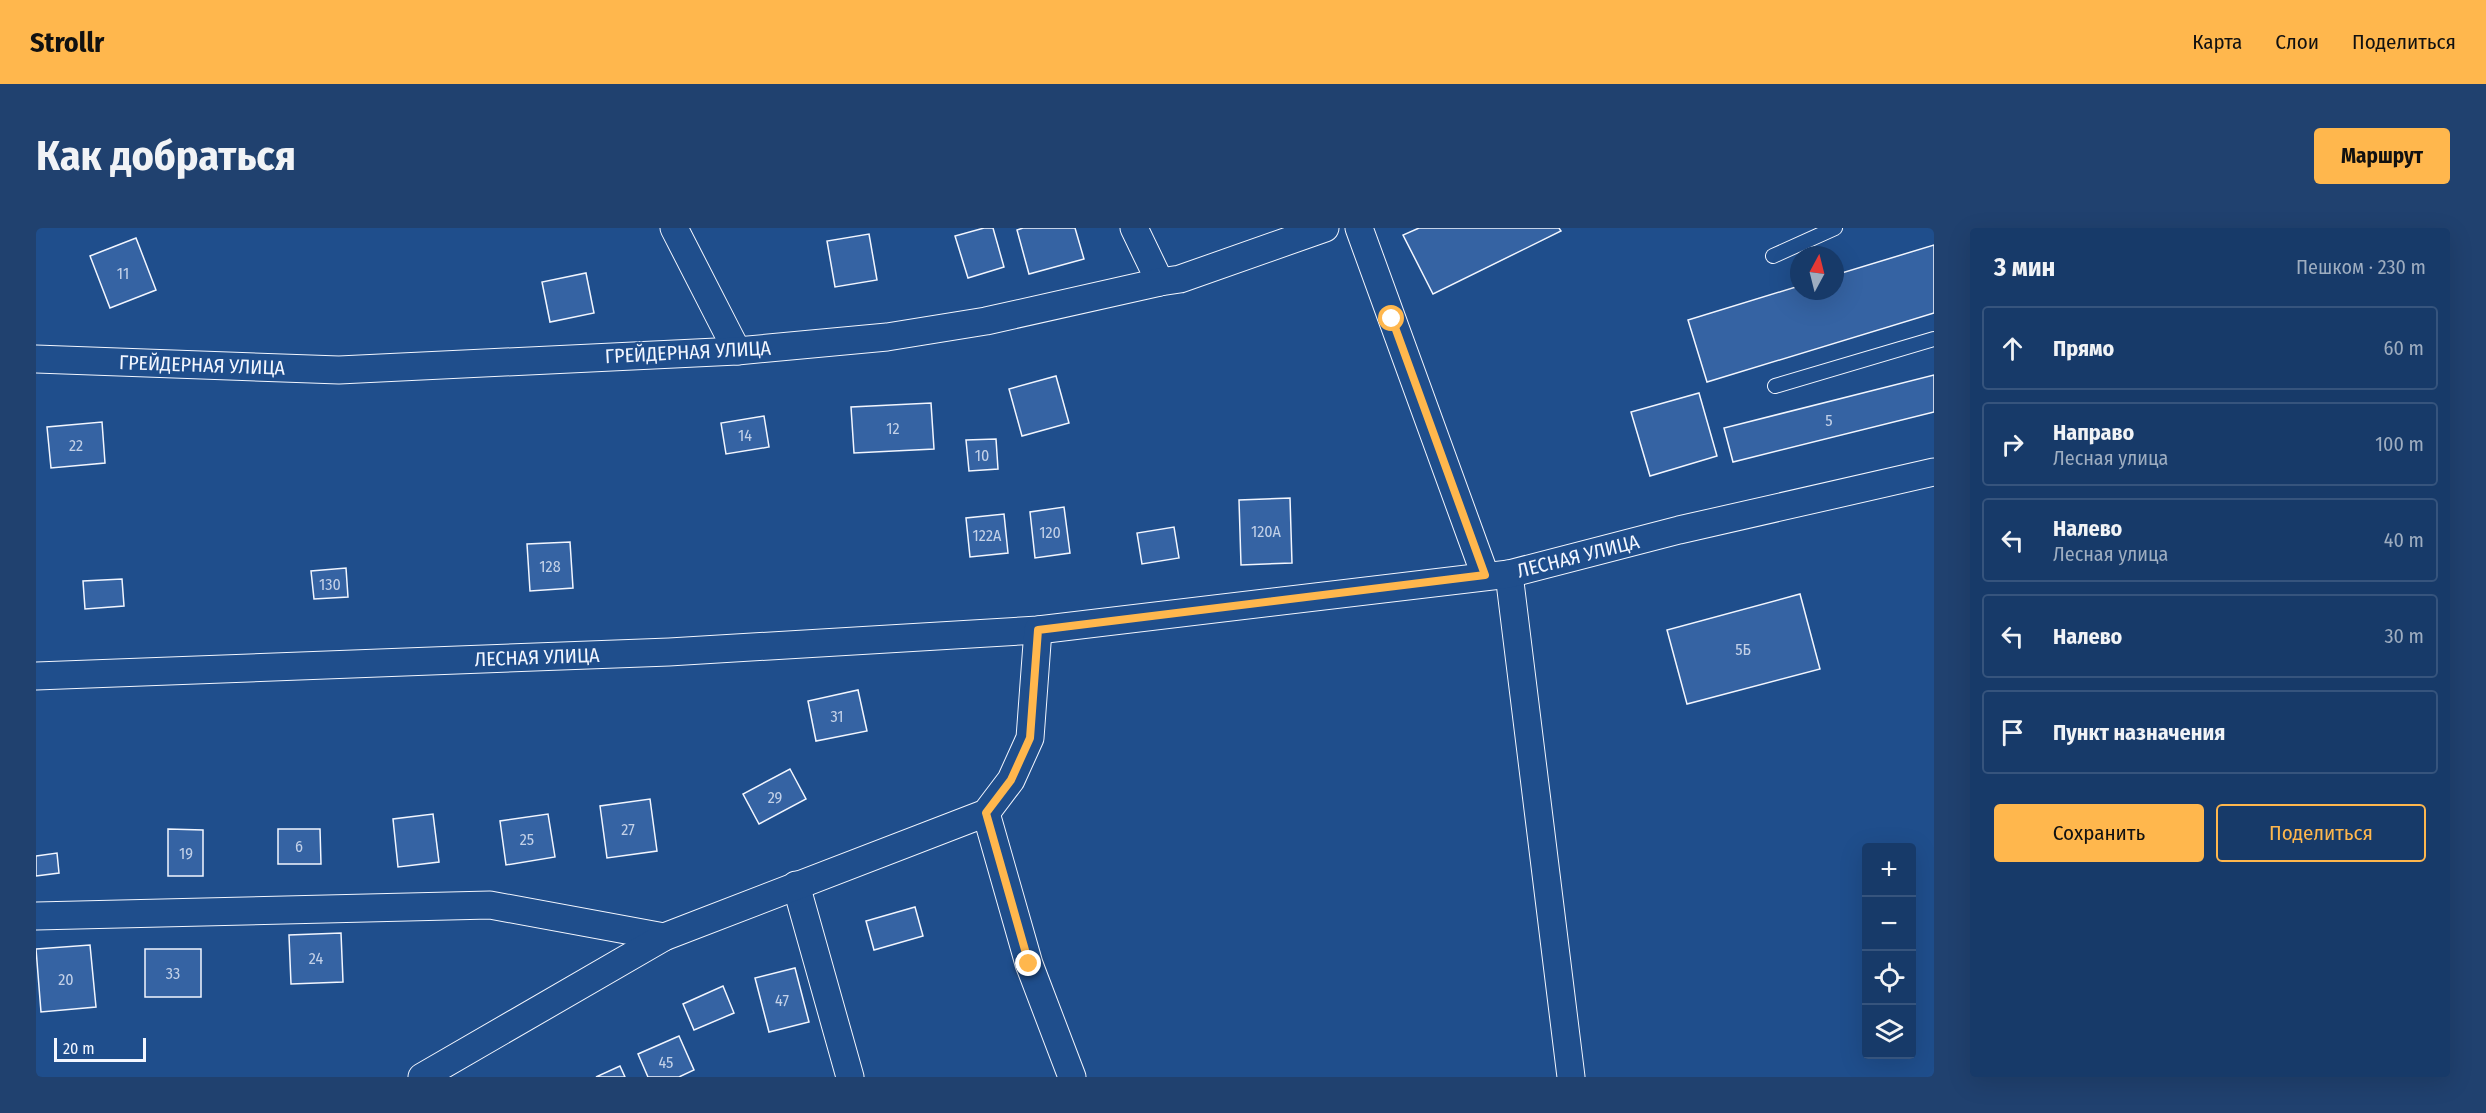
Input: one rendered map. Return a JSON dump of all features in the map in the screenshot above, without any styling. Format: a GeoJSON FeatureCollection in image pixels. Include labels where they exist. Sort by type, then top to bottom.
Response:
{"type":"FeatureCollection","features":[{"type":"Feature","properties":{"kind":"street"},"geometry":{"type":"LineString","coordinates":[[674,228],[737,351]]}},
{"type":"Feature","properties":{"kind":"street"},"geometry":{"type":"LineString","coordinates":[[1134,228],[1160,282]]}},
{"type":"Feature","properties":{"kind":"street","name":"ГРЕЙДЕРНАЯ УЛИЦА"},"geometry":{"type":"LineString","coordinates":[[36,359],[339,370],[737,351],[887,337],[986,321],[1180,279],[1325,228]]}},
{"type":"Feature","properties":{"kind":"street"},"geometry":{"type":"LineString","coordinates":[[1359,228],[1497,574],[1571,1077]]}},
{"type":"Feature","properties":{"kind":"street","name":"ЛЕСНАЯ УЛИЦА"},"geometry":{"type":"LineString","coordinates":[[36,676],[669,652],[1038,630],[1497,574],[1934,472]]}},
{"type":"Feature","properties":{"kind":"street"},"geometry":{"type":"LineString","coordinates":[[422,1077],[664,937],[986,813],[1011,780],[1030,738],[1038,630]]}},
{"type":"Feature","properties":{"kind":"street"},"geometry":{"type":"LineString","coordinates":[[986,813],[1029,964],[1072,1077]]}},
{"type":"Feature","properties":{"kind":"street"},"geometry":{"type":"LineString","coordinates":[[796,885],[850,1077]]}},
{"type":"Feature","properties":{"kind":"street"},"geometry":{"type":"LineString","coordinates":[[36,916],[490,904],[664,937]]}},
{"type":"Feature","properties":{"kind":"lane"},"geometry":{"type":"LineString","coordinates":[[1773,256],[1835,228]]}},
{"type":"Feature","properties":{"kind":"lane"},"geometry":{"type":"LineString","coordinates":[[1775,386],[1934,339]]}},
{"type":"Feature","properties":{"kind":"building"},"geometry":{"type":"Polygon","coordinates":[[[984,228],[993,228],[1004,267],[968,278],[955,236],[984,228]]]}},
{"type":"Feature","properties":{"kind":"building"},"geometry":{"type":"Polygon","coordinates":[[[1075,228],[1084,259],[1029,274],[1017,230],[1075,228]]]}},
{"type":"Feature","properties":{"kind":"building"},"geometry":{"type":"Polygon","coordinates":[[[1419,228],[1559,228],[1561,231],[1433,294],[1403,235],[1419,228]]]}},
{"type":"Feature","properties":{"kind":"building"},"geometry":{"type":"Polygon","coordinates":[[[869,234],[877,280],[835,287],[827,241],[869,234]]]}},
{"type":"Feature","properties":{"kind":"building"},"geometry":{"type":"Polygon","coordinates":[[[136,238],[156,290],[110,308],[90,256],[136,238]]]}},
{"type":"Feature","properties":{"kind":"building"},"geometry":{"type":"Polygon","coordinates":[[[1934,245],[1934,313],[1707,382],[1688,320],[1790,289],[1790,300],[1844,300],[1844,272],[1934,245]]]}},
{"type":"Feature","properties":{"kind":"building"},"geometry":{"type":"Polygon","coordinates":[[[586,273],[594,313],[550,322],[542,282],[586,273]]]}},
{"type":"Feature","properties":{"kind":"building"},"geometry":{"type":"Polygon","coordinates":[[[1934,375],[1934,412],[1733,462],[1724,428],[1934,375]]]}},
{"type":"Feature","properties":{"kind":"building"},"geometry":{"type":"Polygon","coordinates":[[[1056,376],[1069,423],[1022,436],[1009,389],[1056,376]]]}},
{"type":"Feature","properties":{"kind":"building"},"geometry":{"type":"Polygon","coordinates":[[[1699,393],[1717,456],[1650,476],[1631,412],[1699,393]]]}},
{"type":"Feature","properties":{"kind":"building"},"geometry":{"type":"Polygon","coordinates":[[[931,403],[934,449],[854,453],[851,407],[931,403]]]}},
{"type":"Feature","properties":{"kind":"building"},"geometry":{"type":"Polygon","coordinates":[[[764,416],[769,447],[726,454],[721,423],[764,416]]]}},
{"type":"Feature","properties":{"kind":"building"},"geometry":{"type":"Polygon","coordinates":[[[102,422],[105,463],[51,468],[47,427],[102,422]]]}},
{"type":"Feature","properties":{"kind":"building"},"geometry":{"type":"Polygon","coordinates":[[[996,439],[998,469],[969,471],[966,440],[996,439]]]}},
{"type":"Feature","properties":{"kind":"building"},"geometry":{"type":"Polygon","coordinates":[[[1290,498],[1292,563],[1241,565],[1239,500],[1290,498]]]}},
{"type":"Feature","properties":{"kind":"building"},"geometry":{"type":"Polygon","coordinates":[[[1064,507],[1070,553],[1035,558],[1030,512],[1064,507]]]}},
{"type":"Feature","properties":{"kind":"building"},"geometry":{"type":"Polygon","coordinates":[[[1004,514],[1008,553],[970,557],[966,518],[1004,514]]]}},
{"type":"Feature","properties":{"kind":"building"},"geometry":{"type":"Polygon","coordinates":[[[1174,527],[1179,558],[1142,564],[1137,533],[1174,527]]]}},
{"type":"Feature","properties":{"kind":"building"},"geometry":{"type":"Polygon","coordinates":[[[570,542],[573,588],[530,591],[527,544],[570,542]]]}},
{"type":"Feature","properties":{"kind":"building"},"geometry":{"type":"Polygon","coordinates":[[[346,568],[348,597],[314,599],[311,571],[346,568]]]}},
{"type":"Feature","properties":{"kind":"building"},"geometry":{"type":"Polygon","coordinates":[[[122,579],[124,606],[85,609],[83,581],[122,579]]]}},
{"type":"Feature","properties":{"kind":"building"},"geometry":{"type":"Polygon","coordinates":[[[1800,594],[1820,669],[1687,704],[1667,630],[1800,594]]]}},
{"type":"Feature","properties":{"kind":"building"},"geometry":{"type":"Polygon","coordinates":[[[858,690],[867,731],[816,741],[808,701],[858,690]]]}},
{"type":"Feature","properties":{"kind":"building"},"geometry":{"type":"Polygon","coordinates":[[[790,769],[806,799],[759,824],[743,794],[790,769]]]}},
{"type":"Feature","properties":{"kind":"building"},"geometry":{"type":"Polygon","coordinates":[[[650,799],[657,851],[607,858],[600,806],[650,799]]]}},
{"type":"Feature","properties":{"kind":"building"},"geometry":{"type":"Polygon","coordinates":[[[433,814],[439,862],[398,867],[393,819],[433,814]]]}},
{"type":"Feature","properties":{"kind":"building"},"geometry":{"type":"Polygon","coordinates":[[[548,814],[555,857],[506,865],[500,821],[548,814]]]}},
{"type":"Feature","properties":{"kind":"building"},"geometry":{"type":"Polygon","coordinates":[[[168,829],[203,830],[203,876],[168,876],[168,829]]]}},
{"type":"Feature","properties":{"kind":"building"},"geometry":{"type":"Polygon","coordinates":[[[278,829],[320,829],[321,864],[278,864],[278,829]]]}},
{"type":"Feature","properties":{"kind":"building"},"geometry":{"type":"Polygon","coordinates":[[[57,853],[59,873],[36,876],[36,856],[57,853]]]}},
{"type":"Feature","properties":{"kind":"building"},"geometry":{"type":"Polygon","coordinates":[[[915,907],[923,936],[874,950],[866,921],[915,907]]]}},
{"type":"Feature","properties":{"kind":"building"},"geometry":{"type":"Polygon","coordinates":[[[341,933],[343,982],[291,984],[289,935],[341,933]]]}},
{"type":"Feature","properties":{"kind":"building"},"geometry":{"type":"Polygon","coordinates":[[[90,945],[96,1007],[41,1012],[36,949],[90,945]]]}},
{"type":"Feature","properties":{"kind":"building"},"geometry":{"type":"Polygon","coordinates":[[[145,949],[201,949],[201,997],[145,997],[145,949]]]}},
{"type":"Feature","properties":{"kind":"building"},"geometry":{"type":"Polygon","coordinates":[[[795,968],[809,1022],[769,1032],[755,978],[795,968]]]}},
{"type":"Feature","properties":{"kind":"building"},"geometry":{"type":"Polygon","coordinates":[[[723,986],[734,1013],[694,1030],[683,1004],[723,986]]]}},
{"type":"Feature","properties":{"kind":"building"},"geometry":{"type":"Polygon","coordinates":[[[679,1036],[694,1070],[679,1077],[648,1077],[638,1054],[679,1036]]]}},
{"type":"Feature","properties":{"kind":"building"},"geometry":{"type":"Polygon","coordinates":[[[620,1066],[625,1077],[596,1077],[620,1066]]]}},
{"type":"Feature","properties":{"kind":"route"},"geometry":{"type":"LineString","coordinates":[[1029,964],[986,813],[1011,780],[1030,738],[1038,630],[1485,575],[1392,319]]}}]}
